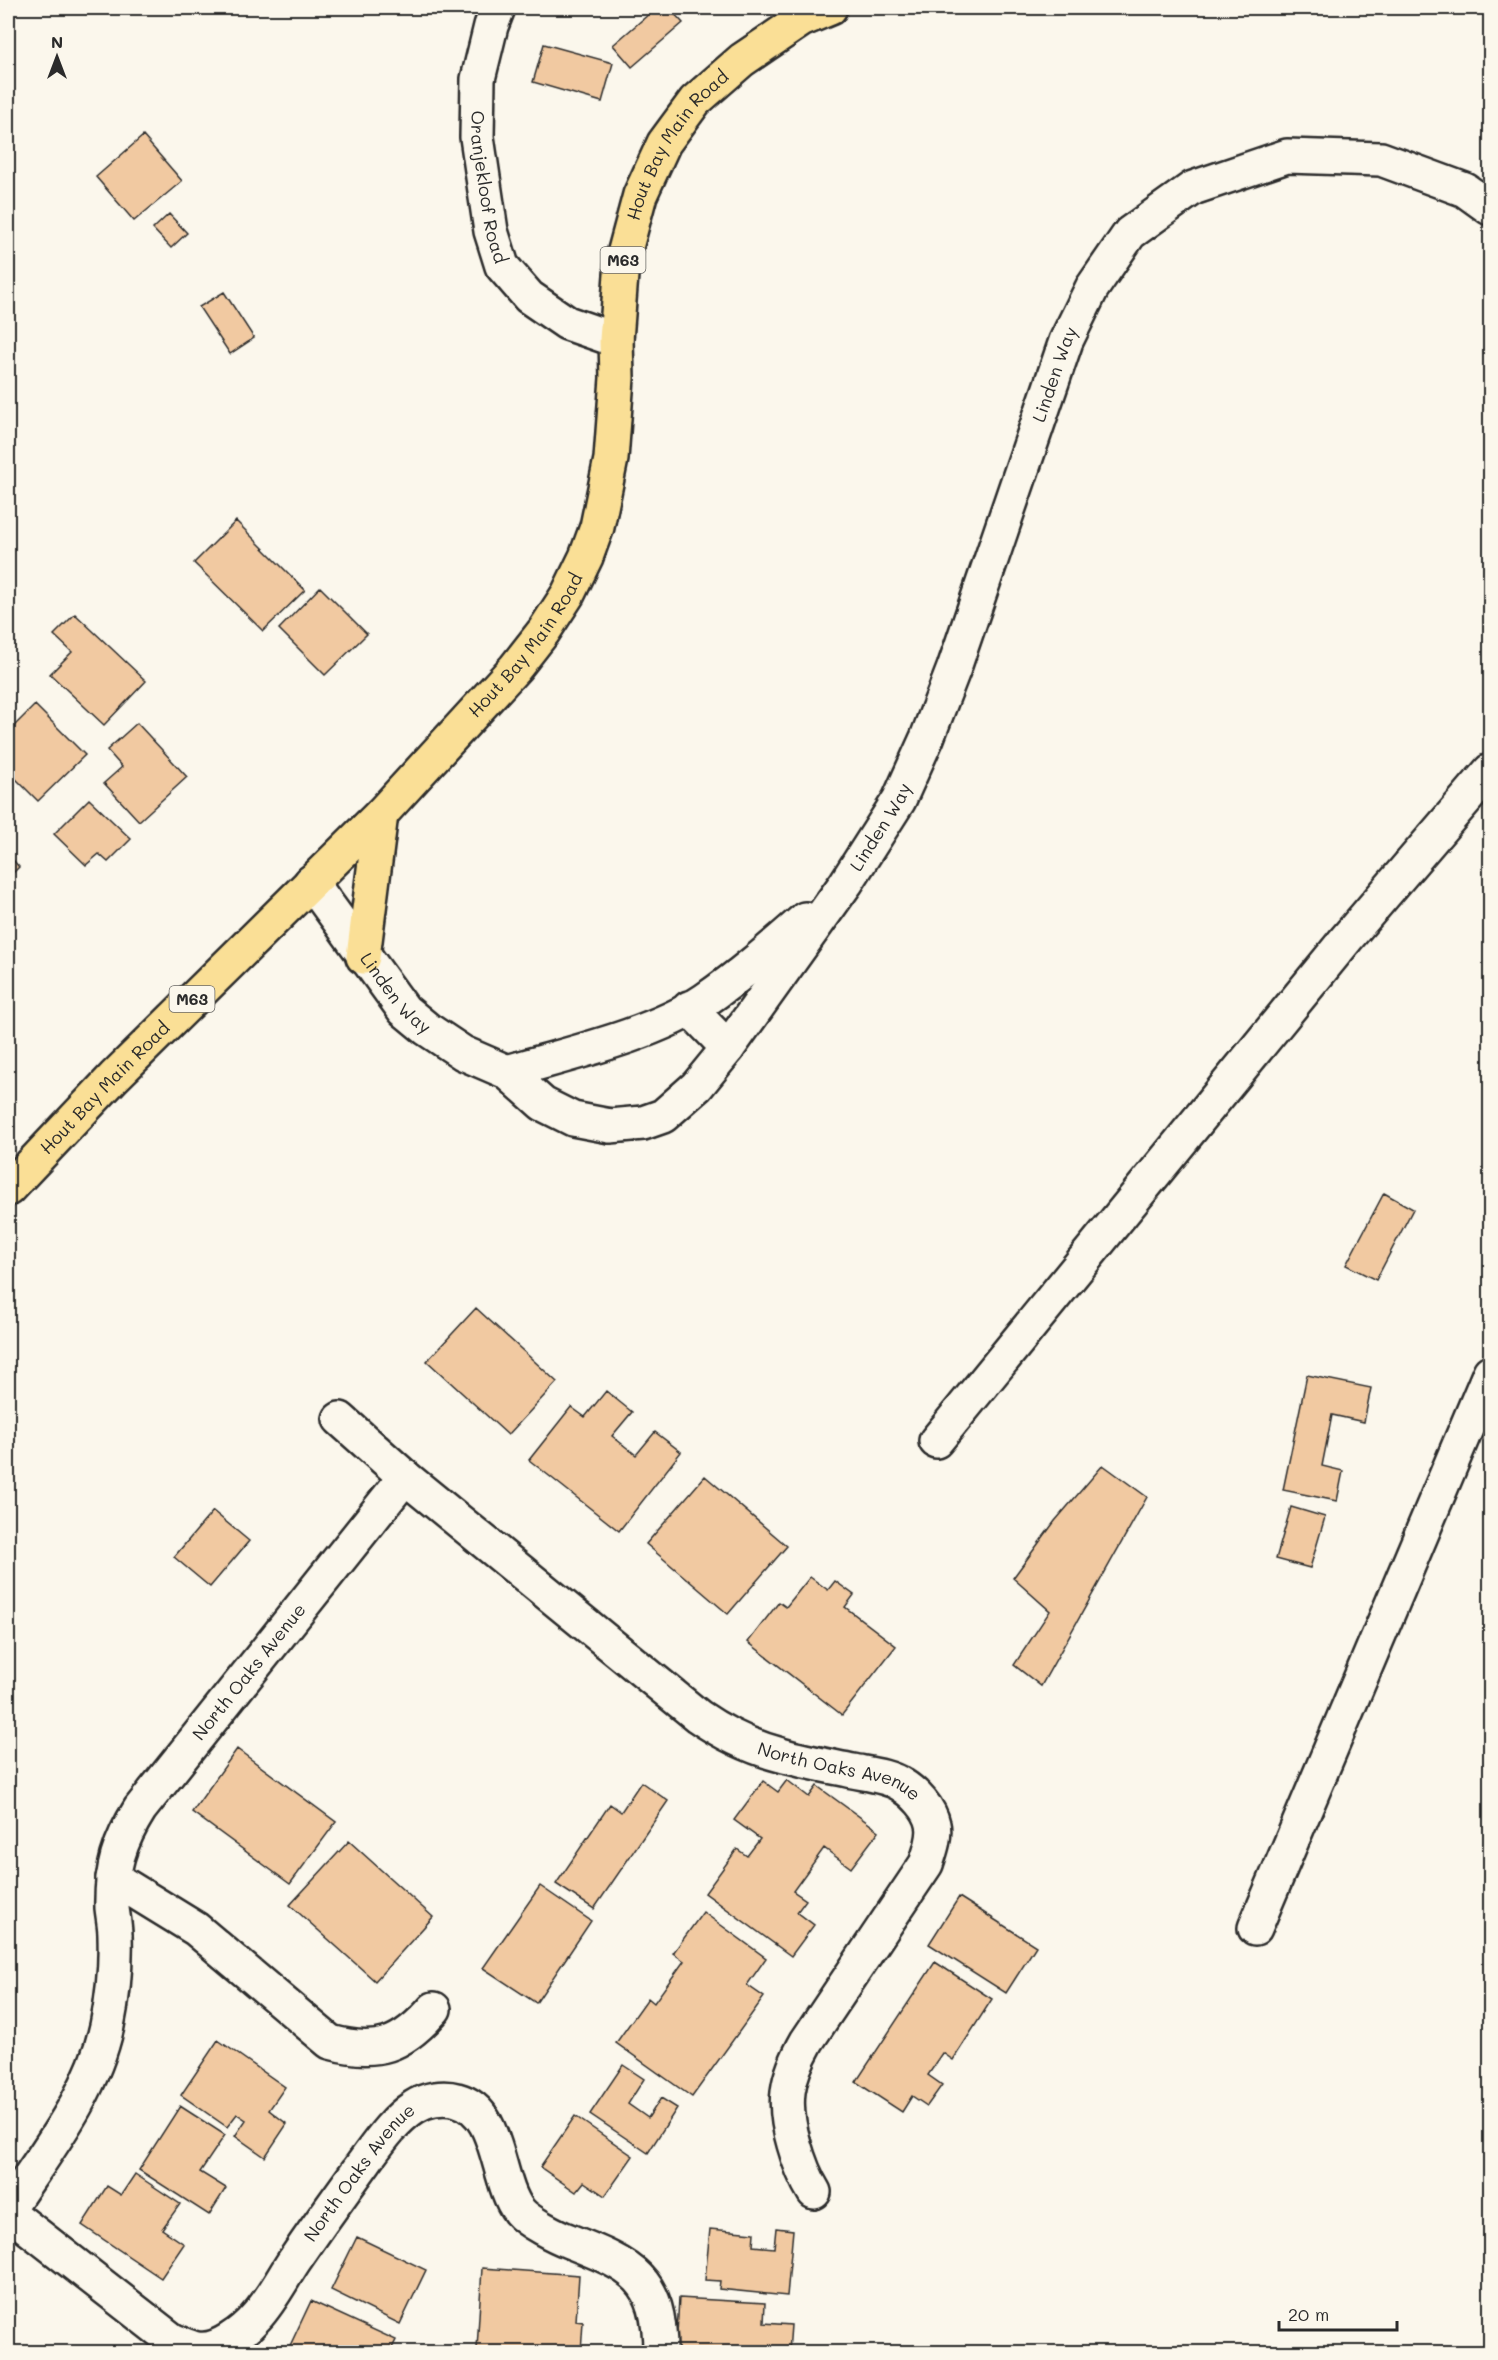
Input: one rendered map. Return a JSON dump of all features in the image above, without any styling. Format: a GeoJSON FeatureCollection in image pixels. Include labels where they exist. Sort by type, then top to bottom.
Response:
{"type":"FeatureCollection","features":[{"type":"Feature","properties":{"kind":"main road","name":"Hout Bay Main Road"},"geometry":{"type":"LineString","coordinates":[[8,1189],[114,1077],[381,814],[515,668],[544,631],[577,576],[597,527],[611,459],[622,262],[640,195],[664,144],[695,101],[742,60],[801,20],[830,8]]}},
{"type":"Feature","properties":{"kind":"main road"},"geometry":{"type":"LineString","coordinates":[[363,957],[381,814]]}},
{"type":"Feature","properties":{"kind":"street","name":"Oranjekloof Road"},"geometry":{"type":"LineString","coordinates":[[498,8],[491,26],[478,79],[477,137],[491,231],[502,266],[529,297],[567,323],[616,340]]}},
{"type":"Feature","properties":{"kind":"street","name":"Linden Way"},"geometry":{"type":"LineString","coordinates":[[310,882],[404,1010],[462,1053],[507,1072],[543,1104],[573,1119],[610,1126],[643,1123],[663,1116],[697,1086],[728,1048],[846,883],[898,800],[927,738],[954,668],[1066,341],[1092,288],[1130,233],[1193,188],[1287,156],[1381,159],[1465,190],[1491,208]]}},
{"type":"Feature","properties":{"kind":"street"},"geometry":{"type":"LineString","coordinates":[[936,1441],[1347,938],[1491,771]]}},
{"type":"Feature","properties":{"kind":"street","name":"Linden Way"},"geometry":{"type":"LineString","coordinates":[[507,1072],[585,1049],[660,1023],[704,1000],[755,961],[846,883]]}},
{"type":"Feature","properties":{"kind":"street"},"geometry":{"type":"LineString","coordinates":[[689,1008],[728,1048]]}},
{"type":"Feature","properties":{"kind":"street"},"geometry":{"type":"LineString","coordinates":[[1255,1928],[1491,1372]]}},
{"type":"Feature","properties":{"kind":"street","name":"North Oaks Avenue"},"geometry":{"type":"LineString","coordinates":[[340,1419],[405,1477],[698,1716],[720,1731],[742,1743],[778,1755],[874,1775],[901,1784],[927,1809],[934,1825],[933,1841],[926,1864],[807,2041],[796,2061],[788,2086],[786,2105],[788,2125],[803,2174],[814,2192]]}},
{"type":"Feature","properties":{"kind":"street","name":"North Oaks Avenue"},"geometry":{"type":"LineString","coordinates":[[405,1477],[140,1809],[125,1833],[117,1855],[113,1878],[112,1909],[115,1934],[112,1986],[107,2026],[98,2059],[79,2100],[8,2210],[172,2340],[199,2350],[221,2344],[241,2332],[258,2316],[331,2207],[383,2137],[413,2108],[427,2100],[443,2098],[459,2100],[470,2106],[487,2124],[508,2192],[520,2213],[558,2237],[626,2266],[645,2283],[656,2310],[660,2352]]}},
{"type":"Feature","properties":{"kind":"street"},"geometry":{"type":"LineString","coordinates":[[113,1878],[196,1929],[330,2042],[355,2049],[379,2047],[399,2040],[421,2024],[434,2009]]}},
{"type":"Feature","properties":{"kind":"building"},"geometry":{"type":"Polygon","coordinates":[[[656,8],[669,8],[683,23],[632,67],[613,45],[656,8]]]}},
{"type":"Feature","properties":{"kind":"building"},"geometry":{"type":"Polygon","coordinates":[[[544,44],[613,63],[602,102],[533,82],[544,44]]]}},
{"type":"Feature","properties":{"kind":"building"},"geometry":{"type":"Polygon","coordinates":[[[143,136],[182,181],[134,221],[96,177],[143,136]]]}},
{"type":"Feature","properties":{"kind":"building"},"geometry":{"type":"Polygon","coordinates":[[[169,214],[187,233],[171,248],[153,229],[169,214]]]}},
{"type":"Feature","properties":{"kind":"building"},"geometry":{"type":"Polygon","coordinates":[[[224,292],[254,338],[230,354],[199,307],[224,292]]]}},
{"type":"Feature","properties":{"kind":"building"},"geometry":{"type":"Polygon","coordinates":[[[236,521],[305,590],[263,631],[194,563],[236,521]]]}},
{"type":"Feature","properties":{"kind":"building"},"geometry":{"type":"Polygon","coordinates":[[[320,587],[367,634],[325,675],[279,629],[320,587]]]}},
{"type":"Feature","properties":{"kind":"building"},"geometry":{"type":"Polygon","coordinates":[[[75,614],[146,681],[104,725],[50,674],[72,652],[54,635],[75,614]]]}},
{"type":"Feature","properties":{"kind":"building"},"geometry":{"type":"Polygon","coordinates":[[[35,705],[85,755],[38,801],[8,771],[8,732],[35,705]]]}},
{"type":"Feature","properties":{"kind":"building"},"geometry":{"type":"Polygon","coordinates":[[[137,723],[187,777],[139,821],[104,783],[122,767],[107,750],[137,723]]]}},
{"type":"Feature","properties":{"kind":"building"},"geometry":{"type":"Polygon","coordinates":[[[89,799],[131,839],[108,862],[99,854],[86,865],[54,834],[89,799]]]}},
{"type":"Feature","properties":{"kind":"building"},"geometry":{"type":"Polygon","coordinates":[[[8,854],[19,867],[8,878],[8,854]]]}},
{"type":"Feature","properties":{"kind":"building"},"geometry":{"type":"Polygon","coordinates":[[[1384,1193],[1413,1209],[1376,1280],[1346,1265],[1384,1193]]]}},
{"type":"Feature","properties":{"kind":"building"},"geometry":{"type":"Polygon","coordinates":[[[476,1308],[557,1382],[508,1435],[427,1361],[476,1308]]]}},
{"type":"Feature","properties":{"kind":"building"},"geometry":{"type":"Polygon","coordinates":[[[1307,1375],[1371,1388],[1364,1422],[1332,1415],[1322,1466],[1343,1471],[1337,1501],[1283,1490],[1307,1375]]]}},
{"type":"Feature","properties":{"kind":"building"},"geometry":{"type":"Polygon","coordinates":[[[606,1391],[632,1412],[612,1436],[636,1455],[655,1432],[681,1452],[619,1531],[529,1460],[571,1407],[585,1417],[606,1391]]]}},
{"type":"Feature","properties":{"kind":"building"},"geometry":{"type":"Polygon","coordinates":[[[1103,1465],[1147,1497],[1041,1686],[1014,1665],[1050,1611],[1013,1578],[1055,1521],[1103,1465]]]}},
{"type":"Feature","properties":{"kind":"building"},"geometry":{"type":"Polygon","coordinates":[[[705,1476],[787,1546],[728,1614],[646,1544],[705,1476]]]}},
{"type":"Feature","properties":{"kind":"building"},"geometry":{"type":"Polygon","coordinates":[[[1291,1507],[1325,1517],[1310,1568],[1276,1559],[1291,1507]]]}},
{"type":"Feature","properties":{"kind":"building"},"geometry":{"type":"Polygon","coordinates":[[[213,1511],[249,1541],[210,1587],[174,1557],[213,1511]]]}},
{"type":"Feature","properties":{"kind":"building"},"geometry":{"type":"Polygon","coordinates":[[[810,1577],[828,1590],[835,1581],[854,1595],[845,1607],[896,1646],[842,1715],[748,1642],[779,1602],[786,1607],[810,1577]]]}},
{"type":"Feature","properties":{"kind":"building"},"geometry":{"type":"Polygon","coordinates":[[[237,1749],[336,1822],[290,1884],[192,1812],[237,1749]]]}},
{"type":"Feature","properties":{"kind":"building"},"geometry":{"type":"Polygon","coordinates":[[[787,1780],[809,1797],[817,1786],[879,1831],[851,1868],[824,1848],[793,1891],[806,1900],[797,1912],[814,1925],[791,1956],[705,1893],[737,1849],[747,1856],[760,1839],[734,1820],[763,1781],[778,1792],[787,1780]]]}},
{"type":"Feature","properties":{"kind":"building"},"geometry":{"type":"Polygon","coordinates":[[[641,1782],[668,1801],[594,1909],[556,1884],[610,1804],[621,1812],[641,1782]]]}},
{"type":"Feature","properties":{"kind":"building"},"geometry":{"type":"Polygon","coordinates":[[[349,1841],[433,1917],[375,1981],[290,1905],[349,1841]]]}},
{"type":"Feature","properties":{"kind":"building"},"geometry":{"type":"Polygon","coordinates":[[[540,1886],[591,1921],[536,2003],[483,1968],[540,1886]]]}},
{"type":"Feature","properties":{"kind":"building"},"geometry":{"type":"Polygon","coordinates":[[[959,1897],[1036,1946],[1006,1993],[929,1944],[959,1897]]]}},
{"type":"Feature","properties":{"kind":"building"},"geometry":{"type":"Polygon","coordinates":[[[703,1912],[766,1958],[747,1985],[764,1997],[692,2097],[616,2043],[648,1998],[654,2003],[684,1961],[673,1953],[703,1912]]]}},
{"type":"Feature","properties":{"kind":"building"},"geometry":{"type":"Polygon","coordinates":[[[935,1962],[992,1999],[953,2060],[943,2053],[928,2075],[942,2085],[927,2106],[912,2096],[902,2112],[856,2082],[935,1962]]]}},
{"type":"Feature","properties":{"kind":"building"},"geometry":{"type":"Polygon","coordinates":[[[218,2040],[285,2087],[269,2110],[287,2124],[265,2157],[235,2136],[246,2120],[237,2114],[227,2127],[181,2095],[218,2040]]]}},
{"type":"Feature","properties":{"kind":"building"},"geometry":{"type":"Polygon","coordinates":[[[623,2065],[644,2079],[628,2104],[648,2118],[661,2098],[677,2108],[648,2153],[590,2114],[623,2065]]]}},
{"type":"Feature","properties":{"kind":"building"},"geometry":{"type":"Polygon","coordinates":[[[180,2106],[225,2135],[200,2172],[226,2188],[209,2215],[139,2170],[180,2106]]]}},
{"type":"Feature","properties":{"kind":"building"},"geometry":{"type":"Polygon","coordinates":[[[575,2116],[633,2156],[605,2196],[584,2182],[576,2192],[540,2167],[575,2116]]]}},
{"type":"Feature","properties":{"kind":"building"},"geometry":{"type":"Polygon","coordinates":[[[135,2174],[180,2204],[162,2229],[184,2244],[161,2278],[82,2225],[107,2186],[121,2195],[135,2174]]]}},
{"type":"Feature","properties":{"kind":"building"},"geometry":{"type":"Polygon","coordinates":[[[776,2228],[793,2230],[787,2296],[719,2289],[720,2281],[705,2280],[710,2229],[754,2233],[753,2246],[774,2248],[776,2228]]]}},
{"type":"Feature","properties":{"kind":"building"},"geometry":{"type":"Polygon","coordinates":[[[357,2237],[426,2270],[400,2324],[331,2290],[357,2237]]]}},
{"type":"Feature","properties":{"kind":"building"},"geometry":{"type":"Polygon","coordinates":[[[482,2268],[579,2275],[576,2321],[583,2322],[581,2352],[488,2352],[488,2350],[477,2349],[482,2268]]]}},
{"type":"Feature","properties":{"kind":"building"},"geometry":{"type":"Polygon","coordinates":[[[679,2298],[765,2303],[764,2323],[791,2325],[789,2352],[676,2352],[679,2298]]]}},
{"type":"Feature","properties":{"kind":"building"},"geometry":{"type":"Polygon","coordinates":[[[311,2301],[396,2340],[390,2352],[287,2352],[311,2301]]]}}]}
